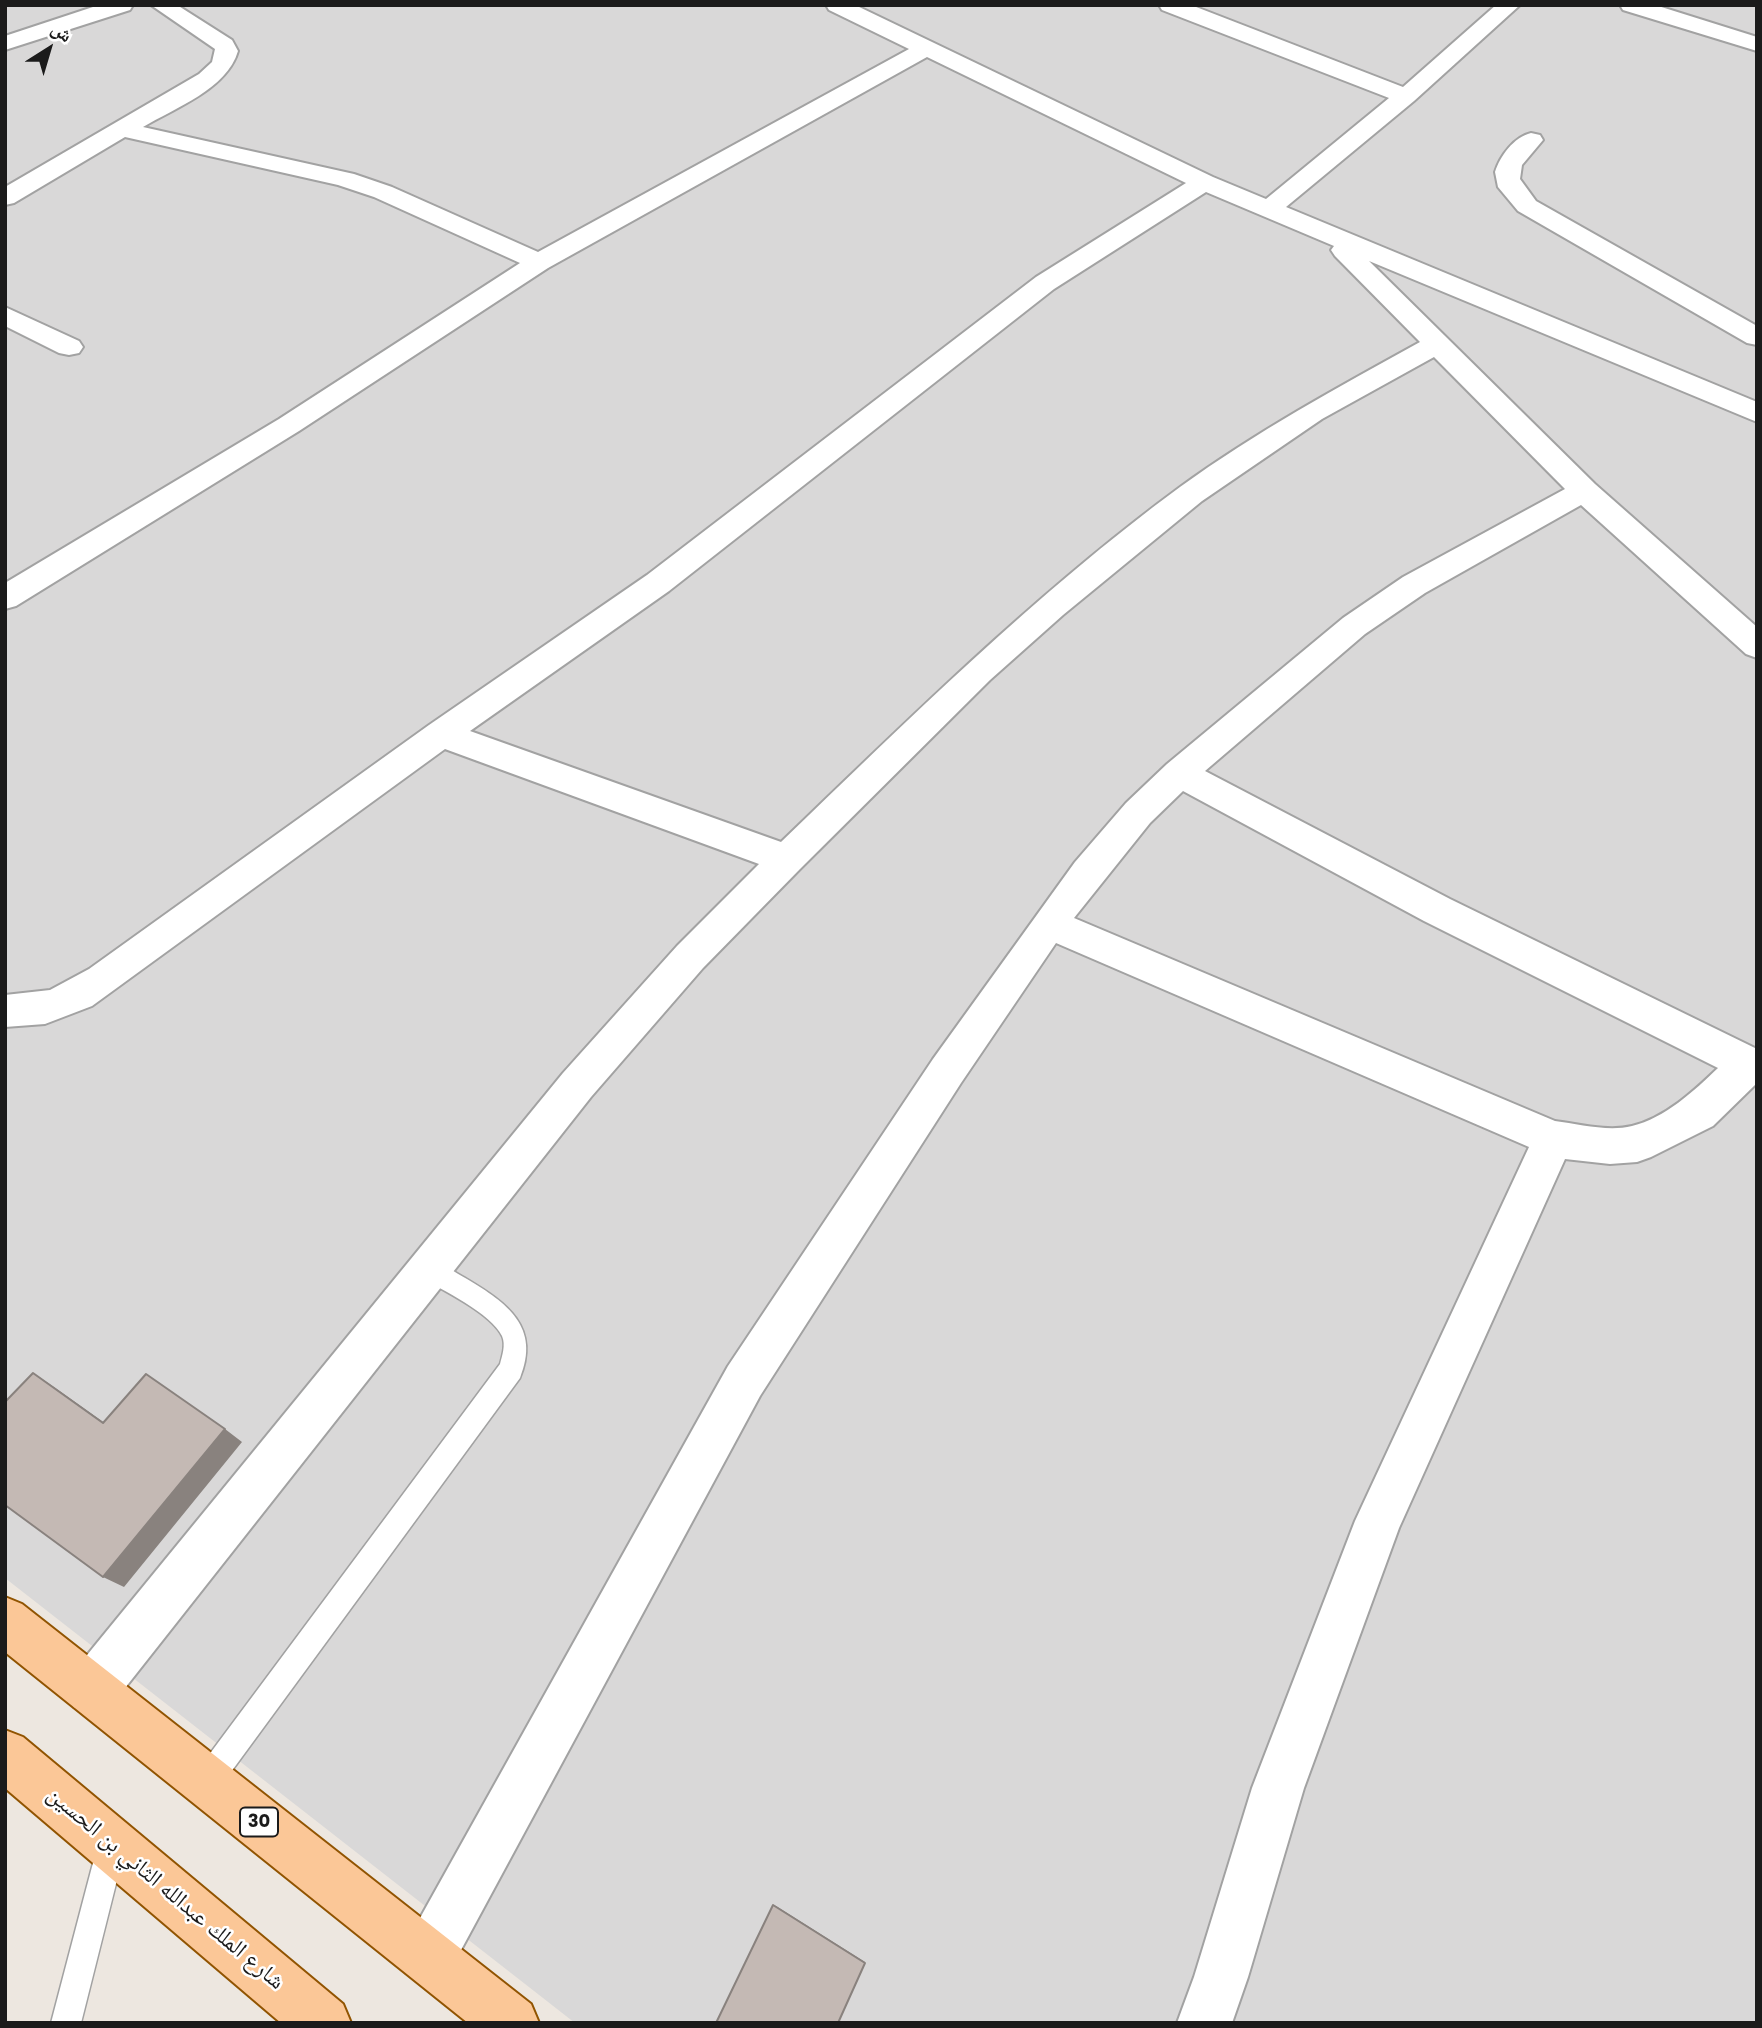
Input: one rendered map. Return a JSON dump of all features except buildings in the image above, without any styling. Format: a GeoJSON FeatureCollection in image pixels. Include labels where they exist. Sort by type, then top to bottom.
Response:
{"type":"FeatureCollection","features":[{"type":"Feature","properties":{"kind":"main road","name":"30"},"geometry":{"type":"LineString","coordinates":[[5,1621],[512,2023]]}},
{"type":"Feature","properties":{"kind":"main road","name":"شارع الملك عبدالله الثاني بن الحسين"},"geometry":{"type":"LineString","coordinates":[[5,1755],[112,1842],[324,2023]]}},
{"type":"Feature","properties":{"kind":"street"},"geometry":{"type":"LineString","coordinates":[[5,43],[122,5]]}},
{"type":"Feature","properties":{"kind":"street"},"geometry":{"type":"LineString","coordinates":[[5,198],[217,72],[227,51],[218,40],[162,5]]}},
{"type":"Feature","properties":{"kind":"street"},"geometry":{"type":"LineString","coordinates":[[837,5],[1204,182],[1757,413]]}},
{"type":"Feature","properties":{"kind":"street"},"geometry":{"type":"LineString","coordinates":[[1170,5],[1205,11],[1406,96]]}},
{"type":"Feature","properties":{"kind":"street"},"geometry":{"type":"LineString","coordinates":[[1269,209],[1406,96],[1509,5]]}},
{"type":"Feature","properties":{"kind":"street"},"geometry":{"type":"LineString","coordinates":[[1631,5],[1757,44]]}},
{"type":"Feature","properties":{"kind":"street"},"geometry":{"type":"LineString","coordinates":[[5,598],[289,425],[539,262],[927,48]]}},
{"type":"Feature","properties":{"kind":"street"},"geometry":{"type":"LineString","coordinates":[[120,129],[345,179],[383,192],[539,262]]}},
{"type":"Feature","properties":{"kind":"street"},"geometry":{"type":"LineString","coordinates":[[1531,140],[1512,158],[1506,169],[1506,181],[1513,194],[1527,206],[1757,337]]}},
{"type":"Feature","properties":{"kind":"street"},"geometry":{"type":"LineString","coordinates":[[5,1011],[37,1012],[72,1000],[441,734],[658,583],[1045,282],[1204,182]]}},
{"type":"Feature","properties":{"kind":"street"},"geometry":{"type":"LineString","coordinates":[[1330,236],[1584,491],[1757,646]]}},
{"type":"Feature","properties":{"kind":"street"},"geometry":{"type":"LineString","coordinates":[[5,315],[69,347]]}},
{"type":"Feature","properties":{"kind":"street"},"geometry":{"type":"LineString","coordinates":[[92,1689],[577,1085],[690,957],[787,859],[978,672],[1052,607],[1191,494],[1312,413],[1437,344]]}},
{"type":"Feature","properties":{"kind":"street"},"geometry":{"type":"LineString","coordinates":[[429,1955],[744,1381],[908,1129],[1048,924],[1138,813],[1178,773],[1354,626],[1414,585],[1584,491]]}},
{"type":"Feature","properties":{"kind":"street"},"geometry":{"type":"LineString","coordinates":[[441,734],[787,859]]}},
{"type":"Feature","properties":{"kind":"street"},"geometry":{"type":"LineString","coordinates":[[1048,924],[1553,1139],[1610,1146],[1637,1144],[1699,1113],[1753,1065],[1437,911],[1178,773]]}},
{"type":"Feature","properties":{"kind":"street"},"geometry":{"type":"LineString","coordinates":[[1204,2023],[1221,1977],[1278,1788],[1378,1521],[1553,1139]]}},
{"type":"Feature","properties":{"kind":"lane"},"geometry":{"type":"LineString","coordinates":[[207,1781],[511,1370],[515,1352],[514,1335],[506,1320],[428,1269]]}},
{"type":"Feature","properties":{"kind":"lane"},"geometry":{"type":"LineString","coordinates":[[66,2023],[112,1842]]}},
{"type":"Feature","properties":{"kind":"shaded area"},"geometry":{"type":"Polygon","coordinates":[[[5,5],[1757,5],[1757,2023],[575,2023],[5,1578],[5,5]]]}}]}
